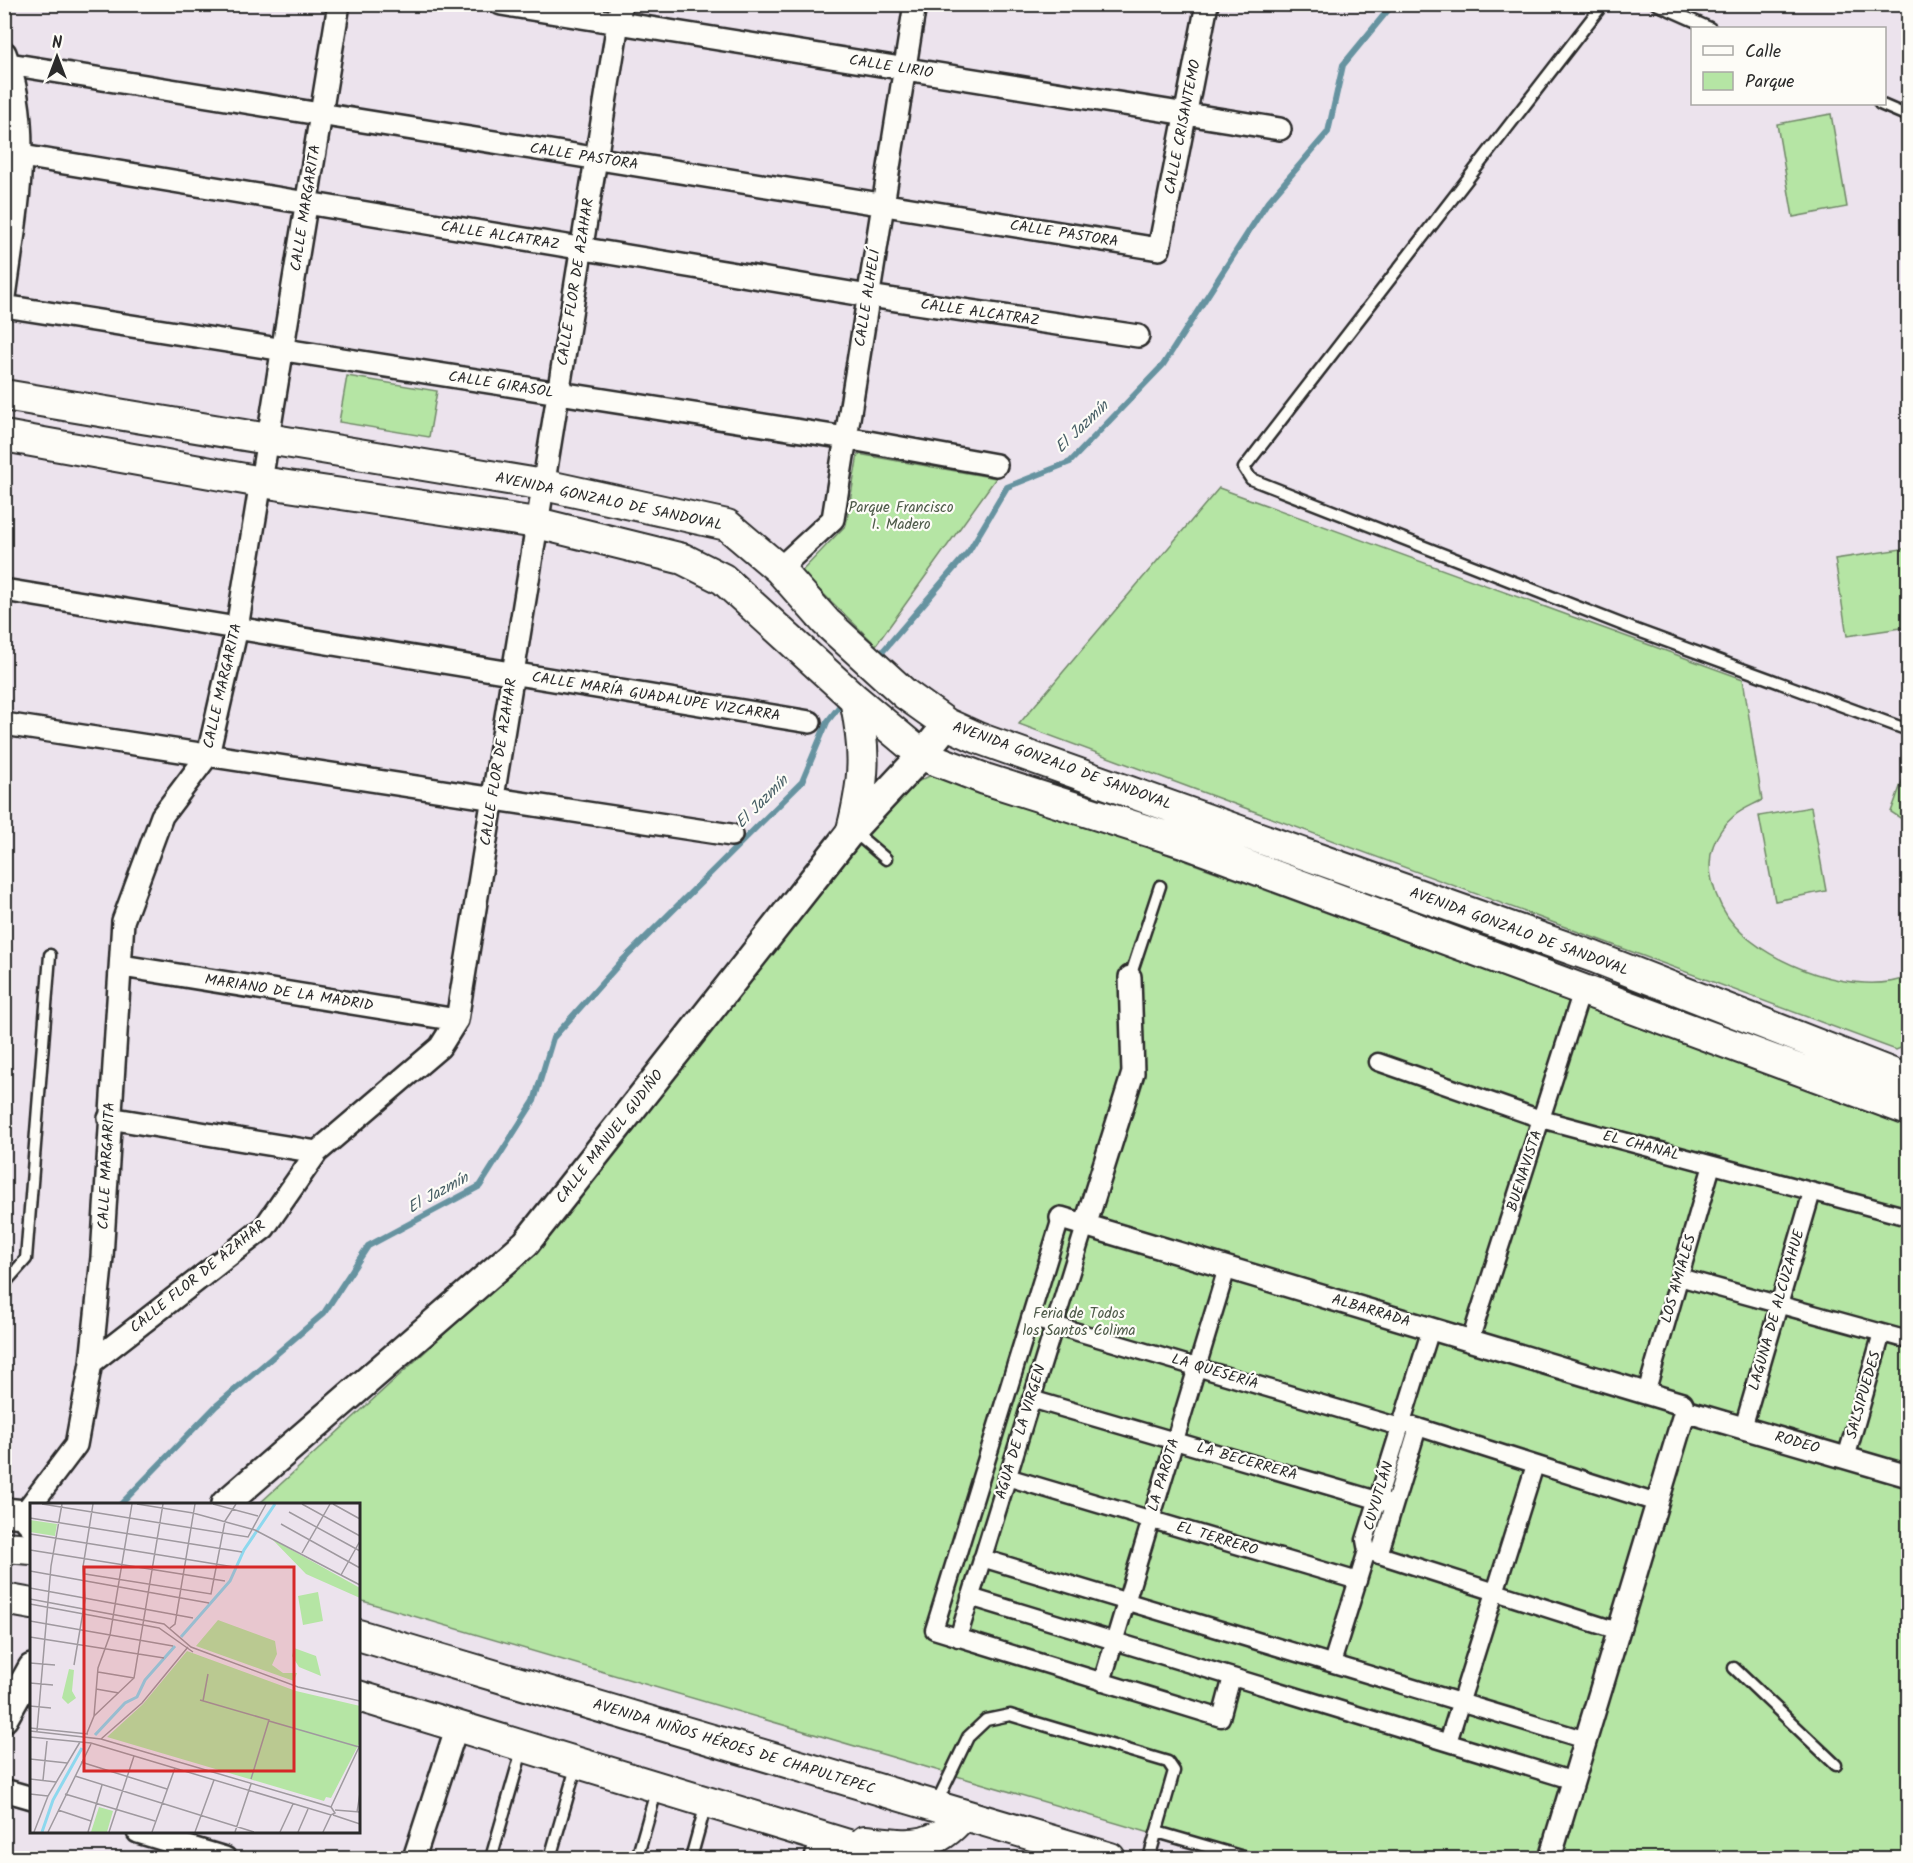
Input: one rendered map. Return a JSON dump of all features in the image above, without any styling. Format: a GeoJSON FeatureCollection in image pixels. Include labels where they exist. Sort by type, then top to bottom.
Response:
{"type":"FeatureCollection","features":[{"type":"Feature","properties":{"kind":"main road","name":"AVENIDA GONZALO DE SANDOVAL"},"geometry":{"type":"LineString","coordinates":[[4,395],[544,485],[727,525],[779,569],[826,622],[905,694],[947,724],[978,738],[1594,957],[1908,1080]]}},
{"type":"Feature","properties":{"kind":"main road","name":"AVENIDA GONZALO DE SANDOVAL"},"geometry":{"type":"LineString","coordinates":[[4,436],[261,482],[537,523],[682,559],[723,579],[849,694],[922,755],[985,779],[1183,842],[1908,1110]]}},
{"type":"Feature","properties":{"kind":"main road"},"geometry":{"type":"LineString","coordinates":[[849,694],[864,752],[861,794],[852,830]]}},
{"type":"Feature","properties":{"kind":"main road"},"geometry":{"type":"LineString","coordinates":[[4,1547],[30,1549]]}},
{"type":"Feature","properties":{"kind":"main road"},"geometry":{"type":"LineString","coordinates":[[4,1599],[30,1604]]}},
{"type":"Feature","properties":{"kind":"main road","name":"AVENIDA NIÑOS HÉROES DE CHAPULTEPEC"},"geometry":{"type":"LineString","coordinates":[[360,1636],[1110,1858]]}},
{"type":"Feature","properties":{"kind":"main road"},"geometry":{"type":"LineString","coordinates":[[360,1697],[707,1802],[822,1849],[891,1858]]}},
{"type":"Feature","properties":{"kind":"main road"},"geometry":{"type":"LineString","coordinates":[[822,1849],[915,1845],[948,1832],[963,1815]]}},
{"type":"Feature","properties":{"kind":"street","name":"CALLE MARGARITA"},"geometry":{"type":"LineString","coordinates":[[30,1503],[76,1444],[91,1363],[102,1257],[109,1118],[122,966],[123,921],[162,816],[208,755],[237,628],[339,4]]}},
{"type":"Feature","properties":{"kind":"street","name":"CALLE LIRIO"},"geometry":{"type":"LineString","coordinates":[[501,4],[620,14],[905,69],[1280,129]]}},
{"type":"Feature","properties":{"kind":"street","name":"CALLE ALHELÍ"},"geometry":{"type":"LineString","coordinates":[[779,569],[833,519],[915,4]]}},
{"type":"Feature","properties":{"kind":"street","name":"CALLE CRISANTEMO"},"geometry":{"type":"LineString","coordinates":[[1160,249],[1207,4]]}},
{"type":"Feature","properties":{"kind":"street","name":"CALLE FLOR DE AZAHAR"},"geometry":{"type":"LineString","coordinates":[[91,1363],[264,1228],[317,1152],[433,1054],[457,1020],[620,14]]}},
{"type":"Feature","properties":{"kind":"street","name":"CALLE PASTORA"},"geometry":{"type":"LineString","coordinates":[[7,58],[321,114],[1160,249]]}},
{"type":"Feature","properties":{"kind":"street"},"geometry":{"type":"LineString","coordinates":[[4,305],[13,155],[20,122],[7,58]]}},
{"type":"Feature","properties":{"kind":"street","name":"CALLE ALCATRAZ"},"geometry":{"type":"LineString","coordinates":[[13,155],[869,296],[1138,336]]}},
{"type":"Feature","properties":{"kind":"street","name":"CALLE GIRASOL"},"geometry":{"type":"LineString","coordinates":[[4,305],[846,438],[996,465]]}},
{"type":"Feature","properties":{"kind":"street","name":"CALLE MARÍA GUADALUPE VIZCARRA"},"geometry":{"type":"LineString","coordinates":[[4,590],[810,722]]}},
{"type":"Feature","properties":{"kind":"street"},"geometry":{"type":"LineString","coordinates":[[4,724],[731,835]]}},
{"type":"Feature","properties":{"kind":"street","name":"CALLE MANUEL GUDIÑO"},"geometry":{"type":"LineString","coordinates":[[226,1503],[526,1243],[852,830],[922,755],[947,724]]}},
{"type":"Feature","properties":{"kind":"street","name":"MARIANO DE LA MADRID"},"geometry":{"type":"LineString","coordinates":[[122,966],[457,1020]]}},
{"type":"Feature","properties":{"kind":"street"},"geometry":{"type":"LineString","coordinates":[[1085,1226],[1132,1073],[1130,977]]}},
{"type":"Feature","properties":{"kind":"street","name":"BUENAVISTA"},"geometry":{"type":"LineString","coordinates":[[1470,1341],[1579,1000]]}},
{"type":"Feature","properties":{"kind":"street","name":"EL CHANAL"},"geometry":{"type":"LineString","coordinates":[[1377,1062],[1541,1119],[1908,1217]]}},
{"type":"Feature","properties":{"kind":"street"},"geometry":{"type":"LineString","coordinates":[[109,1118],[317,1152]]}},
{"type":"Feature","properties":{"kind":"street","name":"LOS AMIALES"},"geometry":{"type":"LineString","coordinates":[[1646,1393],[1712,1165]]}},
{"type":"Feature","properties":{"kind":"street","name":"LAGUNA DE ALCUZAHUE"},"geometry":{"type":"LineString","coordinates":[[1743,1428],[1812,1192]]}},
{"type":"Feature","properties":{"kind":"street","name":"ALBARRADA"},"geometry":{"type":"LineString","coordinates":[[1061,1218],[1646,1393],[1683,1407]]}},
{"type":"Feature","properties":{"kind":"street","name":"AGUA DE LA VIRGEN"},"geometry":{"type":"LineString","coordinates":[[1061,1218],[934,1630],[958,1638],[1085,1226]]}},
{"type":"Feature","properties":{"kind":"street","name":"LA PAROTA"},"geometry":{"type":"LineString","coordinates":[[1102,1682],[1227,1268]]}},
{"type":"Feature","properties":{"kind":"street"},"geometry":{"type":"LineString","coordinates":[[1679,1277],[1908,1340]]}},
{"type":"Feature","properties":{"kind":"street","name":"LA QUESERÍA"},"geometry":{"type":"LineString","coordinates":[[1030,1318],[1197,1367],[1418,1427],[1657,1503]]}},
{"type":"Feature","properties":{"kind":"street","name":"CUYUTLÁN"},"geometry":{"type":"LineString","coordinates":[[1373,1553],[1365,1540],[1431,1329]]}},
{"type":"Feature","properties":{"kind":"street","name":"SALSIPUEDES"},"geometry":{"type":"LineString","coordinates":[[1846,1458],[1882,1333]]}},
{"type":"Feature","properties":{"kind":"street","name":"LA BECERRERA"},"geometry":{"type":"LineString","coordinates":[[1031,1399],[1394,1505]]}},
{"type":"Feature","properties":{"kind":"street"},"geometry":{"type":"LineString","coordinates":[[1550,1858],[1657,1503],[1683,1407]]}},
{"type":"Feature","properties":{"kind":"street","name":"RODEO"},"geometry":{"type":"LineString","coordinates":[[1683,1407],[1743,1428],[1908,1476]]}},
{"type":"Feature","properties":{"kind":"street","name":"CUYUTLÁN"},"geometry":{"type":"LineString","coordinates":[[1332,1664],[1358,1581],[1394,1505],[1418,1427]]}},
{"type":"Feature","properties":{"kind":"street"},"geometry":{"type":"LineString","coordinates":[[1448,1742],[1535,1465]]}},
{"type":"Feature","properties":{"kind":"street","name":"EL TERRERO"},"geometry":{"type":"LineString","coordinates":[[1007,1477],[1358,1581]]}},
{"type":"Feature","properties":{"kind":"street","name":"CALLE MARGARITA"},"geometry":{"type":"LineString","coordinates":[[20,1516],[30,1503]]}},
{"type":"Feature","properties":{"kind":"street"},"geometry":{"type":"LineString","coordinates":[[1373,1553],[1618,1631]]}},
{"type":"Feature","properties":{"kind":"street"},"geometry":{"type":"LineString","coordinates":[[982,1558],[1586,1740]]}},
{"type":"Feature","properties":{"kind":"street"},"geometry":{"type":"LineString","coordinates":[[970,1597],[1574,1781]]}},
{"type":"Feature","properties":{"kind":"street"},"geometry":{"type":"LineString","coordinates":[[958,1638],[1221,1718],[1232,1677]]}},
{"type":"Feature","properties":{"kind":"street"},"geometry":{"type":"LineString","coordinates":[[4,1718],[30,1672]]}},
{"type":"Feature","properties":{"kind":"street"},"geometry":{"type":"LineString","coordinates":[[414,1858],[457,1726]]}},
{"type":"Feature","properties":{"kind":"street"},"geometry":{"type":"LineString","coordinates":[[4,1790],[30,1797]]}},
{"type":"Feature","properties":{"kind":"street"},"geometry":{"type":"LineString","coordinates":[[141,1833],[225,1858]]}},
{"type":"Feature","properties":{"kind":"lane"},"geometry":{"type":"LineString","coordinates":[[1603,4],[1244,468],[1251,479],[1636,630],[1908,730]]}},
{"type":"Feature","properties":{"kind":"lane"},"geometry":{"type":"LineString","coordinates":[[1656,4],[1708,27]]}},
{"type":"Feature","properties":{"kind":"lane"},"geometry":{"type":"LineString","coordinates":[[1882,105],[1908,116]]}},
{"type":"Feature","properties":{"kind":"lane"},"geometry":{"type":"LineString","coordinates":[[852,830],[886,859]]}},
{"type":"Feature","properties":{"kind":"lane"},"geometry":{"type":"LineString","coordinates":[[1130,977],[1160,886]]}},
{"type":"Feature","properties":{"kind":"lane"},"geometry":{"type":"LineString","coordinates":[[4,1284],[26,1259],[50,956]]}},
{"type":"Feature","properties":{"kind":"lane"},"geometry":{"type":"LineString","coordinates":[[1734,1668],[1836,1765]]}},
{"type":"Feature","properties":{"kind":"lane"},"geometry":{"type":"LineString","coordinates":[[934,1806],[968,1737],[986,1720],[1010,1715],[1168,1762],[1174,1771],[1149,1858]]}},
{"type":"Feature","properties":{"kind":"lane"},"geometry":{"type":"LineString","coordinates":[[491,1858],[523,1746]]}},
{"type":"Feature","properties":{"kind":"lane"},"geometry":{"type":"LineString","coordinates":[[550,1858],[578,1763]]}},
{"type":"Feature","properties":{"kind":"lane"},"geometry":{"type":"LineString","coordinates":[[637,1858],[658,1787]]}},
{"type":"Feature","properties":{"kind":"lane"},"geometry":{"type":"LineString","coordinates":[[691,1858],[707,1802]]}},
{"type":"Feature","properties":{"kind":"lane"},"geometry":{"type":"LineString","coordinates":[[1157,1832],[1247,1858]]}},
{"type":"Feature","properties":{"kind":"green space"},"geometry":{"type":"Polygon","coordinates":[[[1831,114],[1847,207],[1793,217],[1777,124],[1831,114]]]}},
{"type":"Feature","properties":{"kind":"green space"},"geometry":{"type":"Polygon","coordinates":[[[347,376],[437,391],[429,437],[339,422],[347,376]]]}},
{"type":"Feature","properties":{"kind":"green space","name":"Parque Francisco I. Madero"},"geometry":{"type":"Polygon","coordinates":[[[858,454],[996,478],[876,645],[801,572],[846,525],[858,454]]]}},
{"type":"Feature","properties":{"kind":"green space"},"geometry":{"type":"Polygon","coordinates":[[[1219,488],[1743,679],[1762,800],[1734,816],[1721,830],[1713,846],[1710,872],[1718,899],[1735,926],[1770,954],[1792,965],[1840,980],[1865,983],[1887,982],[1908,977],[1908,1045],[1896,1050],[1019,724],[1219,488]]]}},
{"type":"Feature","properties":{"kind":"green space"},"geometry":{"type":"Polygon","coordinates":[[[1908,548],[1908,627],[1847,636],[1835,559],[1908,548]]]}},
{"type":"Feature","properties":{"kind":"green space"},"geometry":{"type":"Polygon","coordinates":[[[1908,765],[1908,823],[1891,812],[1908,765]]]}},
{"type":"Feature","properties":{"kind":"green space","name":"Feria de Todos los Santos Colima"},"geometry":{"type":"Polygon","coordinates":[[[940,771],[1908,1126],[1908,1858],[1235,1858],[360,1600],[360,1503],[260,1503],[536,1250],[892,804],[917,782],[940,771]]]}},
{"type":"Feature","properties":{"kind":"green space"},"geometry":{"type":"Polygon","coordinates":[[[1811,807],[1826,891],[1775,901],[1759,816],[1811,807]]]}},
{"type":"Feature","properties":{"kind":"waterway","name":"El Jazmín"},"geometry":{"type":"LineString","coordinates":[[877,658],[969,551],[1007,487],[1070,462],[1163,365],[1267,203],[1328,132],[1343,65],[1393,4]]}},
{"type":"Feature","properties":{"kind":"waterway","name":"El Jazmín"},"geometry":{"type":"LineString","coordinates":[[122,1503],[216,1406],[324,1313],[368,1246],[480,1186],[534,1101],[553,1038],[620,963],[802,782],[827,722],[845,699]]}}]}
